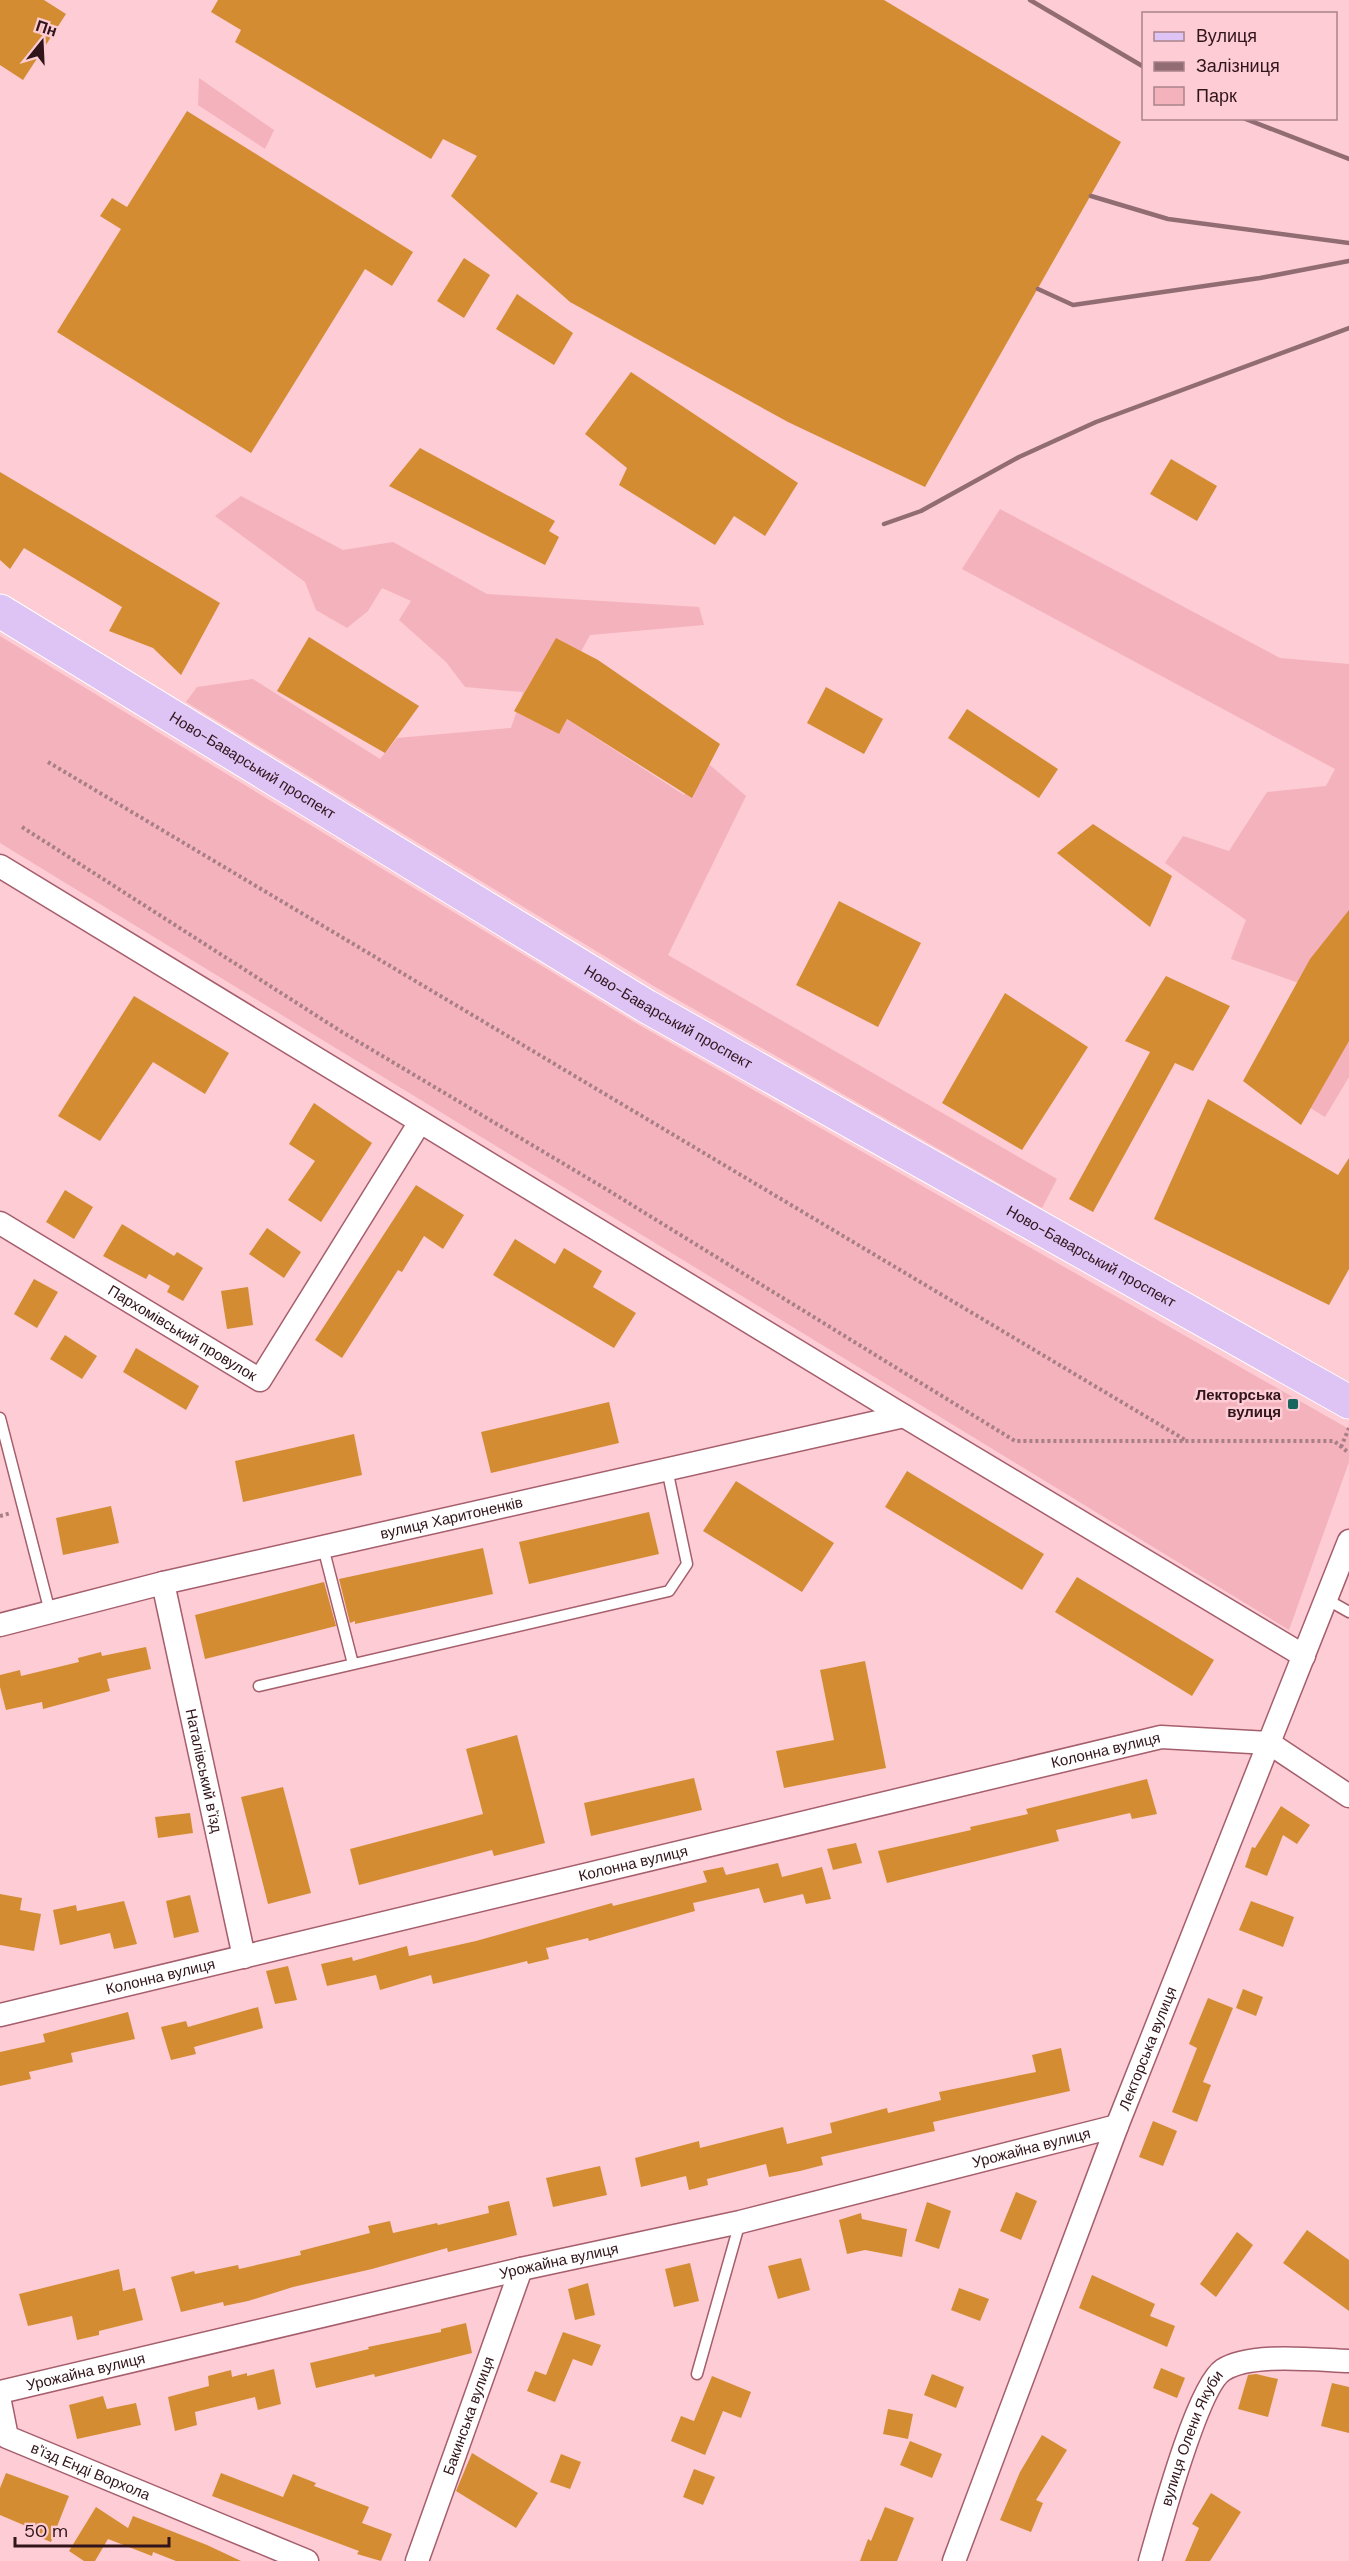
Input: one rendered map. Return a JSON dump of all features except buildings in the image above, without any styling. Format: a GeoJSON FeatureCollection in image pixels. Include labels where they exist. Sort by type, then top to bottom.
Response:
{"type":"FeatureCollection","features":[{"type":"Feature","properties":{"kind":"main road","name":"Ново-Баварський проспект"},"geometry":{"type":"LineString","coordinates":[[0,611],[646,1006],[1349,1402]]}},
{"type":"Feature","properties":{"kind":"street"},"geometry":{"type":"LineString","coordinates":[[0,866],[904,1416],[1304,1656]]}},
{"type":"Feature","properties":{"kind":"street","name":"Пархомівський провулок"},"geometry":{"type":"LineString","coordinates":[[0,1223],[260,1380],[420,1122]]}},
{"type":"Feature","properties":{"kind":"street","name":"вулиця Харитоненків"},"geometry":{"type":"LineString","coordinates":[[0,1625],[163,1583],[904,1416]]}},
{"type":"Feature","properties":{"kind":"street","name":"Лекторська вулиця"},"geometry":{"type":"LineString","coordinates":[[954,2561],[1117,2126],[1349,1541]]}},
{"type":"Feature","properties":{"kind":"street","name":"Наталівський в'їзд"},"geometry":{"type":"LineString","coordinates":[[163,1583],[244,1957]]}},
{"type":"Feature","properties":{"kind":"street","name":"Колонна вулиця"},"geometry":{"type":"LineString","coordinates":[[0,2015],[1161,1737],[1269,1743]]}},
{"type":"Feature","properties":{"kind":"street"},"geometry":{"type":"LineString","coordinates":[[1269,1743],[1349,1796]]}},
{"type":"Feature","properties":{"kind":"street","name":"Урожайна вулиця"},"geometry":{"type":"LineString","coordinates":[[0,2392],[521,2270],[740,2222],[1117,2126]]}},
{"type":"Feature","properties":{"kind":"street","name":"Бакинська вулиця"},"geometry":{"type":"LineString","coordinates":[[417,2561],[521,2270]]}},
{"type":"Feature","properties":{"kind":"street","name":"вулиця Олени Якуби"},"geometry":{"type":"LineString","coordinates":[[1150,2561],[1179,2461],[1208,2391],[1222,2370],[1253,2359],[1349,2361]]}},
{"type":"Feature","properties":{"kind":"street","name":"в'їзд Енді Ворхола"},"geometry":{"type":"LineString","coordinates":[[0,2402],[3,2443],[307,2561]]}},
{"type":"Feature","properties":{"kind":"lane"},"geometry":{"type":"LineString","coordinates":[[0,1418],[50,1612]]}},
{"type":"Feature","properties":{"kind":"lane"},"geometry":{"type":"LineString","coordinates":[[259,1686],[669,1591],[687,1564],[666,1469]]}},
{"type":"Feature","properties":{"kind":"lane"},"geometry":{"type":"LineString","coordinates":[[323,1547],[353,1664]]}},
{"type":"Feature","properties":{"kind":"lane"},"geometry":{"type":"LineString","coordinates":[[1326,1599],[1349,1612]]}},
{"type":"Feature","properties":{"kind":"lane"},"geometry":{"type":"LineString","coordinates":[[697,2374],[740,2222]]}},
{"type":"Feature","properties":{"kind":"path"},"geometry":{"type":"LineString","coordinates":[[48,762],[1188,1442]]}},
{"type":"Feature","properties":{"kind":"path"},"geometry":{"type":"LineString","coordinates":[[22,827],[342,1032],[616,1195],[1015,1441],[1334,1441],[1349,1453]]}},
{"type":"Feature","properties":{"kind":"path"},"geometry":{"type":"LineString","coordinates":[[1341,1447],[1349,1428]]}},
{"type":"Feature","properties":{"kind":"green space"},"geometry":{"type":"Polygon","coordinates":[[[199,78],[274,130],[265,149],[198,105],[199,78]]]}},
{"type":"Feature","properties":{"kind":"green space"},"geometry":{"type":"Polygon","coordinates":[[[241,496],[343,550],[393,542],[487,594],[699,607],[704,625],[590,635],[550,708],[684,795],[704,760],[746,796],[668,955],[1057,1179],[1042,1208],[657,988],[186,702],[197,687],[253,679],[380,759],[397,738],[511,728],[523,692],[465,687],[446,662],[399,620],[411,601],[382,588],[368,611],[347,628],[316,610],[305,582],[215,516],[241,496]]]}},
{"type":"Feature","properties":{"kind":"green space"},"geometry":{"type":"Polygon","coordinates":[[[1000,509],[1280,658],[1349,664],[1349,918],[1307,986],[1231,959],[1246,920],[1165,863],[1183,836],[1229,851],[1267,792],[1326,786],[1335,769],[962,569],[1000,509]]]}},
{"type":"Feature","properties":{"kind":"green space"},"geometry":{"type":"Polygon","coordinates":[[[0,636],[634,1022],[1349,1429],[1349,1462],[1289,1630],[0,843],[0,636]]]}},
{"type":"Feature","properties":{"kind":"green space"},"geometry":{"type":"Polygon","coordinates":[[[1349,1036],[1349,1077],[1325,1117],[1307,1106],[1349,1036]]]}},
{"type":"Feature","properties":{"kind":"railway"},"geometry":{"type":"LineString","coordinates":[[1030,0],[1142,66]]}},
{"type":"Feature","properties":{"kind":"railway"},"geometry":{"type":"LineString","coordinates":[[1248,120],[1349,159]]}},
{"type":"Feature","properties":{"kind":"railway"},"geometry":{"type":"LineString","coordinates":[[1091,196],[1168,219],[1349,243]]}},
{"type":"Feature","properties":{"kind":"railway"},"geometry":{"type":"LineString","coordinates":[[1038,289],[1073,305],[1260,278],[1349,261]]}},
{"type":"Feature","properties":{"kind":"railway"},"geometry":{"type":"LineString","coordinates":[[884,524],[921,511],[1019,457],[1096,422],[1349,328]]}},
{"type":"Feature","properties":{"kind":"place","name":"Лекторська вулиця"},"geometry":{"type":"Point","coordinates":[1293,1404]}}]}
